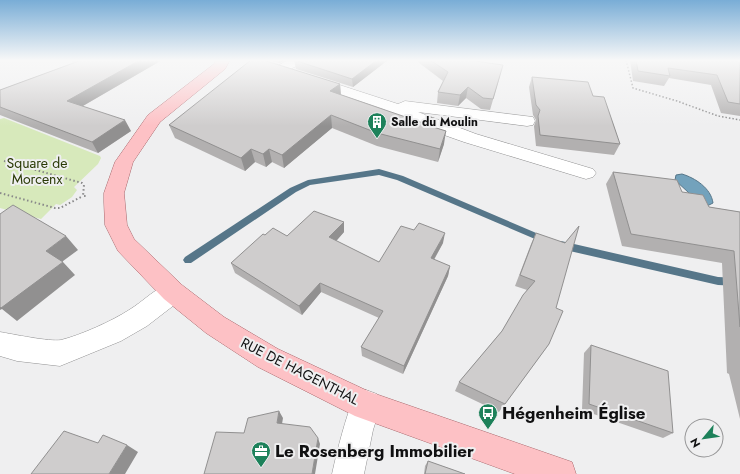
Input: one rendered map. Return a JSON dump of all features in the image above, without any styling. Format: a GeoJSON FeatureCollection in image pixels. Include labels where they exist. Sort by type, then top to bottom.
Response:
{"type":"FeatureCollection","features":[{"type":"Feature","properties":{"kind":"main road","name":"RUE DE HAGENTHAL"},"geometry":{"type":"LineString","coordinates":[[200,82],[154,119],[124,162],[114,193],[116,225],[126,245],[173,292],[215,325],[268,358],[366,404],[560,474]]}},
{"type":"Feature","properties":{"kind":"street"},"geometry":{"type":"LineString","coordinates":[[317,82],[389,106],[436,126],[470,138],[586,173]]}},
{"type":"Feature","properties":{"kind":"street"},"geometry":{"type":"LineString","coordinates":[[389,106],[406,106],[527,120]]}},
{"type":"Feature","properties":{"kind":"street"},"geometry":{"type":"LineString","coordinates":[[0,344],[17,348],[60,353],[112,334],[138,318],[173,292]]}},
{"type":"Feature","properties":{"kind":"street"},"geometry":{"type":"LineString","coordinates":[[348,474],[358,430],[366,404]]}},
{"type":"Feature","properties":{"kind":"path"},"geometry":{"type":"LineString","coordinates":[[632,82],[633,88],[677,101],[718,116],[740,120]]}},
{"type":"Feature","properties":{"kind":"path"},"geometry":{"type":"LineString","coordinates":[[4,161],[82,183],[84,185],[83,196]]}},
{"type":"Feature","properties":{"kind":"path"},"geometry":{"type":"LineString","coordinates":[[0,193],[55,208],[60,208],[83,196],[114,193]]}},
{"type":"Feature","properties":{"kind":"green space","name":"Square de Morcenx"},"geometry":{"type":"Polygon","coordinates":[[[4,118],[100,156],[101,158],[98,164],[74,187],[77,190],[72,197],[60,205],[56,204],[41,219],[0,208],[0,119],[4,118]]]}},
{"type":"Feature","properties":{"kind":"water"},"geometry":{"type":"Polygon","coordinates":[[[682,174],[702,184],[712,198],[713,203],[707,206],[691,198],[689,193],[675,180],[676,175],[682,174]]]}},
{"type":"Feature","properties":{"kind":"building"},"geometry":{"type":"Polygon","coordinates":[[[21,82],[101,82],[67,101],[125,120],[92,142],[0,107],[0,90],[21,82]]]}},
{"type":"Feature","properties":{"kind":"building"},"geometry":{"type":"Polygon","coordinates":[[[223,82],[334,82],[340,84],[330,91],[423,123],[427,116],[436,119],[430,126],[446,131],[440,149],[377,133],[331,115],[282,155],[269,149],[263,154],[251,149],[241,158],[169,125],[223,82]]]}},
{"type":"Feature","properties":{"kind":"building"},"geometry":{"type":"Polygon","coordinates":[[[443,82],[498,82],[493,99],[483,98],[468,87],[460,95],[438,92],[443,82]]]}},
{"type":"Feature","properties":{"kind":"building"},"geometry":{"type":"Polygon","coordinates":[[[533,82],[588,82],[593,96],[604,97],[620,144],[540,135],[538,116],[540,110],[536,105],[533,82]]]}},
{"type":"Feature","properties":{"kind":"building"},"geometry":{"type":"Polygon","coordinates":[[[720,82],[740,82],[740,104],[728,102],[720,82]]]}},
{"type":"Feature","properties":{"kind":"building"},"geometry":{"type":"Polygon","coordinates":[[[613,172],[677,180],[682,192],[703,195],[709,207],[740,212],[740,327],[734,251],[631,234],[613,172]]]}},
{"type":"Feature","properties":{"kind":"building"},"geometry":{"type":"Polygon","coordinates":[[[13,205],[66,236],[46,251],[63,262],[1,308],[0,214],[13,205]]]}},
{"type":"Feature","properties":{"kind":"building"},"geometry":{"type":"Polygon","coordinates":[[[314,211],[344,222],[329,237],[379,262],[401,226],[414,230],[419,223],[445,233],[431,258],[450,266],[404,366],[361,347],[383,311],[320,283],[299,306],[231,263],[263,234],[265,235],[273,228],[287,236],[314,211]]]}},
{"type":"Feature","properties":{"kind":"building"},"geometry":{"type":"Polygon","coordinates":[[[579,226],[556,308],[563,311],[549,344],[505,404],[459,382],[502,331],[523,295],[535,281],[520,275],[536,233],[565,243],[579,226]]]}},
{"type":"Feature","properties":{"kind":"building"},"geometry":{"type":"Polygon","coordinates":[[[591,345],[668,371],[673,433],[589,404],[591,345]]]}},
{"type":"Feature","properties":{"kind":"building"},"geometry":{"type":"Polygon","coordinates":[[[279,411],[277,423],[310,427],[318,438],[312,474],[204,474],[216,432],[244,433],[248,418],[279,411]]]}},
{"type":"Feature","properties":{"kind":"building"},"geometry":{"type":"Polygon","coordinates":[[[64,431],[98,443],[103,435],[127,445],[109,474],[31,474],[64,431]]]}},
{"type":"Feature","properties":{"kind":"building"},"geometry":{"type":"Polygon","coordinates":[[[428,461],[465,474],[425,474],[428,461]]]}},
{"type":"Feature","properties":{"kind":"waterway"},"geometry":{"type":"LineString","coordinates":[[188,260],[293,190],[308,183],[379,172],[400,178],[545,240]]}},
{"type":"Feature","properties":{"kind":"waterway"},"geometry":{"type":"LineString","coordinates":[[561,245],[718,281],[740,282]]}},
{"type":"Feature","properties":{"kind":"place","name":"Salle du Moulin"},"geometry":{"type":"Point","coordinates":[377,139]}},
{"type":"Feature","properties":{"kind":"place","name":"Hégenheim Église"},"geometry":{"type":"Point","coordinates":[488,430]}},
{"type":"Feature","properties":{"kind":"place","name":"Le Rosenberg Immobilier"},"geometry":{"type":"Point","coordinates":[261,468]}}]}
